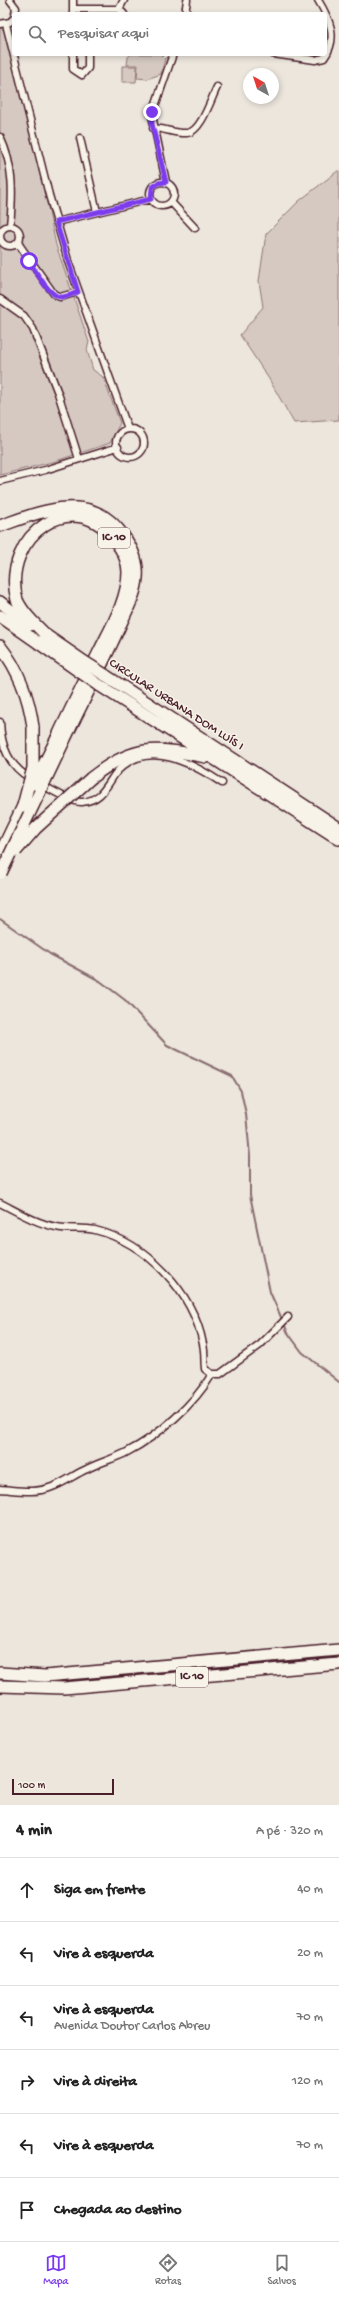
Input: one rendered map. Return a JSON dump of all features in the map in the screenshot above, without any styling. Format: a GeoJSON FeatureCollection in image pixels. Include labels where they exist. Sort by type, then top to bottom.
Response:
{"type":"FeatureCollection","features":[{"type":"Feature","properties":{"kind":"highway","name":"IC 10"},"geometry":{"type":"LineString","coordinates":[[0,526],[56,508],[84,508],[95,511],[114,523],[127,539],[136,560],[137,579],[132,597],[112,644],[23,806],[0,854]]}},
{"type":"Feature","properties":{"kind":"highway","name":"IC 10"},"geometry":{"type":"LineString","coordinates":[[0,873],[116,617],[125,593],[128,571],[123,552],[112,536],[99,524],[84,518],[60,516],[44,522],[24,540],[13,562],[12,580],[18,601],[34,623],[50,639]]}},
{"type":"Feature","properties":{"kind":"highway","name":"CIRCULAR URBANA DOM LUÍS I"},"geometry":{"type":"LineString","coordinates":[[0,602],[50,639],[83,668],[99,685],[339,839]]}},
{"type":"Feature","properties":{"kind":"highway","name":"CIRCULAR URBANA DOM LUÍS I"},"geometry":{"type":"LineString","coordinates":[[0,616],[83,668],[105,675],[339,828]]}},
{"type":"Feature","properties":{"kind":"highway","name":"IC 10"},"geometry":{"type":"LineString","coordinates":[[0,646],[15,667],[25,690],[33,727],[33,768],[23,806]]}},
{"type":"Feature","properties":{"kind":"highway","name":"IC 10"},"geometry":{"type":"LineString","coordinates":[[0,873],[29,835],[91,778],[120,758],[149,750],[171,750],[211,758]]}},
{"type":"Feature","properties":{"kind":"highway","name":"IC 10"},"geometry":{"type":"LineString","coordinates":[[0,1673],[45,1676],[339,1650]]}},
{"type":"Feature","properties":{"kind":"highway","name":"IC 10"},"geometry":{"type":"LineString","coordinates":[[0,1686],[45,1688],[339,1664]]}},
{"type":"Feature","properties":{"kind":"street"},"geometry":{"type":"LineString","coordinates":[[10,0],[16,8],[16,12]]}},
{"type":"Feature","properties":{"kind":"street"},"geometry":{"type":"LineString","coordinates":[[74,0],[73,11],[121,12],[124,0]]}},
{"type":"Feature","properties":{"kind":"street"},"geometry":{"type":"LineString","coordinates":[[185,12],[187,0]]}},
{"type":"Feature","properties":{"kind":"street"},"geometry":{"type":"LineString","coordinates":[[318,0],[323,12]]}},
{"type":"Feature","properties":{"kind":"street"},"geometry":{"type":"LineString","coordinates":[[12,19],[3,24],[56,222],[78,292],[128,429]]}},
{"type":"Feature","properties":{"kind":"street"},"geometry":{"type":"LineString","coordinates":[[327,20],[331,29],[331,42],[327,51]]}},
{"type":"Feature","properties":{"kind":"street"},"geometry":{"type":"LineString","coordinates":[[73,56],[73,69],[82,75],[88,68],[88,56]]}},
{"type":"Feature","properties":{"kind":"street"},"geometry":{"type":"LineString","coordinates":[[171,202],[174,190],[166,182],[153,128],[152,112],[172,56]]}},
{"type":"Feature","properties":{"kind":"street"},"geometry":{"type":"LineString","coordinates":[[287,56],[315,60],[324,58],[325,56]]}},
{"type":"Feature","properties":{"kind":"street"},"geometry":{"type":"LineString","coordinates":[[153,128],[184,133],[193,131],[201,122],[217,87]]}},
{"type":"Feature","properties":{"kind":"street"},"geometry":{"type":"LineString","coordinates":[[0,137],[10,162],[13,181],[10,226]]}},
{"type":"Feature","properties":{"kind":"street"},"geometry":{"type":"LineString","coordinates":[[80,138],[97,212]]}},
{"type":"Feature","properties":{"kind":"street"},"geometry":{"type":"LineString","coordinates":[[151,199],[152,188],[158,183],[166,182]]}},
{"type":"Feature","properties":{"kind":"street"},"geometry":{"type":"LineString","coordinates":[[56,222],[151,199],[161,206],[171,202]]}},
{"type":"Feature","properties":{"kind":"street"},"geometry":{"type":"LineString","coordinates":[[171,202],[195,228]]}},
{"type":"Feature","properties":{"kind":"street"},"geometry":{"type":"LineString","coordinates":[[10,226],[19,232],[20,240],[11,247],[4,244],[0,236],[5,228],[10,226]]}},
{"type":"Feature","properties":{"kind":"street"},"geometry":{"type":"LineString","coordinates":[[18,243],[54,294],[60,297],[78,292]]}},
{"type":"Feature","properties":{"kind":"street"},"geometry":{"type":"LineString","coordinates":[[0,251],[4,244]]}},
{"type":"Feature","properties":{"kind":"street"},"geometry":{"type":"LineString","coordinates":[[0,299],[24,316],[34,329],[46,358],[79,459]]}},
{"type":"Feature","properties":{"kind":"street"},"geometry":{"type":"LineString","coordinates":[[128,429],[135,430],[141,434],[144,439],[142,449],[132,456],[122,454],[118,447],[117,439],[121,433],[128,429]]}},
{"type":"Feature","properties":{"kind":"street"},"geometry":{"type":"LineString","coordinates":[[0,481],[118,447]]}},
{"type":"Feature","properties":{"kind":"street"},"geometry":{"type":"LineString","coordinates":[[0,722],[7,758],[18,772],[51,790],[80,802],[96,800],[105,791],[116,773],[133,760],[153,755],[178,758],[202,770],[222,783]]}},
{"type":"Feature","properties":{"kind":"street"},"geometry":{"type":"LineString","coordinates":[[0,1203],[35,1221],[56,1227],[94,1230],[124,1240],[150,1258],[173,1283],[194,1315],[204,1345],[205,1369],[212,1374],[220,1374],[260,1345],[288,1317]]}},
{"type":"Feature","properties":{"kind":"street"},"geometry":{"type":"LineString","coordinates":[[0,1489],[33,1491],[52,1487],[88,1468],[128,1452],[159,1430],[191,1404],[212,1374]]}},
{"type":"Feature","properties":{"kind":"shaded area"},"geometry":{"type":"Polygon","coordinates":[[[0,26],[4,31],[38,160],[56,245],[89,342],[87,350],[93,370],[103,377],[120,423],[110,443],[56,461],[0,475],[0,26]]]}},
{"type":"Feature","properties":{"kind":"shaded area"},"geometry":{"type":"Polygon","coordinates":[[[162,56],[165,59],[161,74],[147,79],[137,78],[138,65],[127,65],[128,57],[162,56]]]}},
{"type":"Feature","properties":{"kind":"shaded area"},"geometry":{"type":"Polygon","coordinates":[[[122,66],[137,66],[136,82],[122,82],[122,66]]]}},
{"type":"Feature","properties":{"kind":"shaded area"},"geometry":{"type":"Polygon","coordinates":[[[339,170],[339,420],[294,423],[269,379],[240,335],[263,307],[259,281],[266,234],[299,201],[339,170]]]}},
{"type":"Feature","properties":{"kind":"waterway"},"geometry":{"type":"LineString","coordinates":[[0,919],[50,954],[100,981],[125,1000],[167,1045],[232,1076],[241,1091],[246,1114],[250,1156],[250,1195],[270,1292],[288,1333],[302,1352],[339,1382]]}},
{"type":"Feature","properties":{"kind":"route"},"geometry":{"type":"LineString","coordinates":[[29,261],[49,290],[56,296],[60,297],[78,292],[56,222],[151,199],[150,191],[154,185],[166,182],[152,124],[152,112]]}}]}
